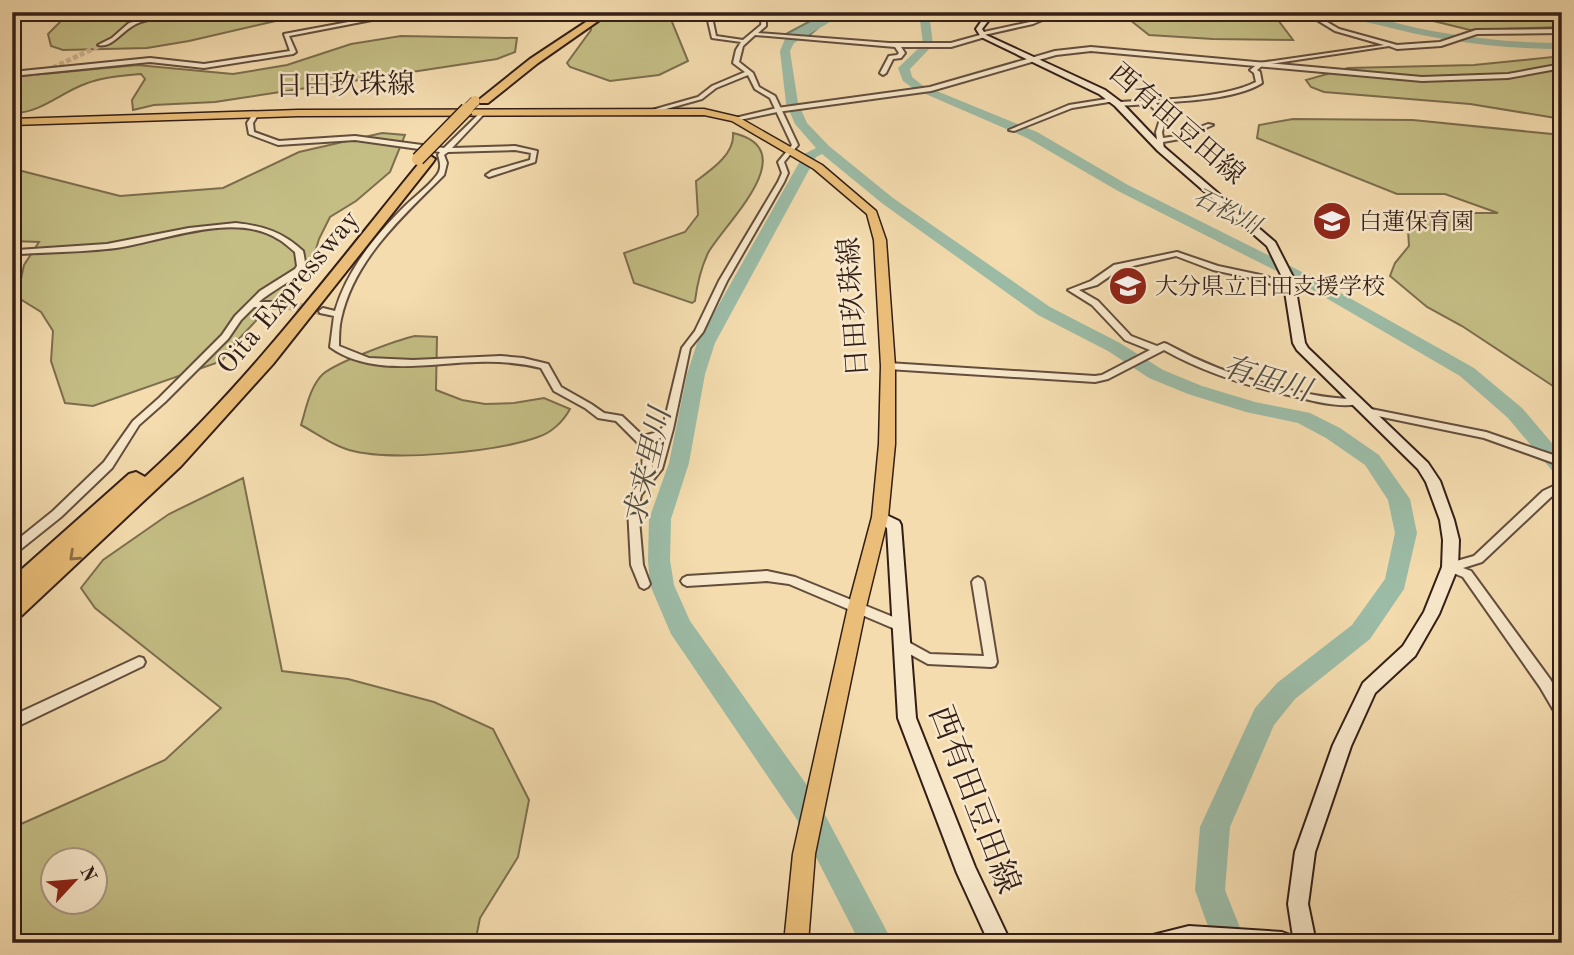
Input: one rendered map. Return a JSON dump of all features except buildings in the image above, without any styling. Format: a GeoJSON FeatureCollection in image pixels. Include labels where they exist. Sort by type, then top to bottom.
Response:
{"type":"FeatureCollection","features":[{"type":"Feature","properties":{"kind":"highway","name":"Oita Expressway"},"geometry":{"type":"LineString","coordinates":[[480,105],[505,75],[599,12]]}},
{"type":"Feature","properties":{"kind":"highway","name":"Oita Expressway"},"geometry":{"type":"LineString","coordinates":[[12,591],[157,459],[252,359],[424,159],[480,105],[534,61],[607,12]]}},
{"type":"Feature","properties":{"kind":"highway","name":"Oita Expressway"},"geometry":{"type":"LineString","coordinates":[[12,611],[174,461],[267,360],[424,159]]}},
{"type":"Feature","properties":{"kind":"main road"},"geometry":{"type":"LineString","coordinates":[[982,35],[979,29],[992,12]]}},
{"type":"Feature","properties":{"kind":"main road","name":"西有田豆田線"},"geometry":{"type":"LineString","coordinates":[[982,35],[1082,81],[1116,102],[1260,233],[1282,260],[1293,286],[1303,350],[1423,466],[1433,481],[1447,520],[1451,540],[1450,567],[1432,614],[1409,652],[1369,688],[1342,745],[1305,852],[1298,904],[1305,943]]}},
{"type":"Feature","properties":{"kind":"main road","name":"日田玖珠線"},"geometry":{"type":"LineString","coordinates":[[12,122],[480,105],[704,112],[735,120],[795,153],[863,203],[875,219],[880,240],[888,366],[887,444],[880,517],[857,607],[804,855],[796,943]]}},
{"type":"Feature","properties":{"kind":"main road","name":"西有田豆田線"},"geometry":{"type":"LineString","coordinates":[[880,517],[894,525],[904,698],[914,741],[967,873],[1000,943]]}},
{"type":"Feature","properties":{"kind":"main road"},"geometry":{"type":"LineString","coordinates":[[1174,941],[1282,943]]}},
{"type":"Feature","properties":{"kind":"street"},"geometry":{"type":"LineString","coordinates":[[101,45],[114,39],[131,24],[176,12]]}},
{"type":"Feature","properties":{"kind":"street"},"geometry":{"type":"LineString","coordinates":[[340,12],[346,24]]}},
{"type":"Feature","properties":{"kind":"street"},"geometry":{"type":"LineString","coordinates":[[12,74],[150,60],[204,66],[293,51],[286,35],[411,12]]}},
{"type":"Feature","properties":{"kind":"street"},"geometry":{"type":"LineString","coordinates":[[463,12],[470,19],[513,12]]}},
{"type":"Feature","properties":{"kind":"street"},"geometry":{"type":"LineString","coordinates":[[708,12],[714,37],[743,41],[757,34],[765,24],[764,16]]}},
{"type":"Feature","properties":{"kind":"street"},"geometry":{"type":"LineString","coordinates":[[757,34],[814,40],[957,44],[1031,23],[1059,12]]}},
{"type":"Feature","properties":{"kind":"street"},"geometry":{"type":"LineString","coordinates":[[1306,12],[1337,30],[1387,46]]}},
{"type":"Feature","properties":{"kind":"street"},"geometry":{"type":"LineString","coordinates":[[1012,130],[1070,106],[1151,102],[1255,87],[1259,83],[1257,72],[1253,69],[1261,64],[1387,46],[1423,47],[1484,32],[1562,31]]}},
{"type":"Feature","properties":{"kind":"street"},"geometry":{"type":"LineString","coordinates":[[644,584],[637,565],[633,508],[636,494],[656,469],[686,348],[699,332],[723,281],[785,173],[781,162],[795,153],[792,135],[777,110],[773,97],[757,88],[748,72],[736,63],[736,54],[743,41]]}},
{"type":"Feature","properties":{"kind":"street"},"geometry":{"type":"LineString","coordinates":[[883,74],[891,57],[899,57],[902,53],[897,44]]}},
{"type":"Feature","properties":{"kind":"street"},"geometry":{"type":"LineString","coordinates":[[735,120],[777,110],[931,89],[1036,59],[1091,49],[1452,79],[1508,76],[1562,66]]}},
{"type":"Feature","properties":{"kind":"street"},"geometry":{"type":"LineString","coordinates":[[647,112],[701,98],[714,87],[748,72]]}},
{"type":"Feature","properties":{"kind":"street"},"geometry":{"type":"LineString","coordinates":[[1151,102],[1164,116],[1158,132],[1160,144],[1210,125]]}},
{"type":"Feature","properties":{"kind":"street"},"geometry":{"type":"LineString","coordinates":[[480,105],[441,155],[444,163],[442,174],[357,265],[334,327],[334,347],[357,358],[396,362],[446,358],[528,360],[545,366],[557,389],[601,416],[619,418],[641,440],[648,454],[646,481]]}},
{"type":"Feature","properties":{"kind":"street"},"geometry":{"type":"LineString","coordinates":[[255,115],[250,122],[251,133],[278,143],[355,138],[446,149],[525,148],[535,152],[533,161],[529,164],[501,169],[489,175]]}},
{"type":"Feature","properties":{"kind":"street"},"geometry":{"type":"LineString","coordinates":[[12,263],[18,252],[119,245],[197,228],[247,227],[285,238],[299,251],[300,266],[298,271],[262,293],[225,337],[136,422],[108,465],[57,514],[12,550]]}},
{"type":"Feature","properties":{"kind":"street"},"geometry":{"type":"LineString","coordinates":[[1153,351],[1128,338],[1095,303],[1072,290],[1091,285],[1117,267],[1177,254],[1216,268],[1293,286]]}},
{"type":"Feature","properties":{"kind":"street"},"geometry":{"type":"LineString","coordinates":[[252,304],[284,305]]}},
{"type":"Feature","properties":{"kind":"street"},"geometry":{"type":"LineString","coordinates":[[323,311],[338,314]]}},
{"type":"Feature","properties":{"kind":"street"},"geometry":{"type":"LineString","coordinates":[[888,366],[1095,379],[1164,346],[1203,369],[1238,382],[1361,406],[1486,435],[1562,463]]}},
{"type":"Feature","properties":{"kind":"street"},"geometry":{"type":"LineString","coordinates":[[641,440],[662,434],[668,428]]}},
{"type":"Feature","properties":{"kind":"street"},"geometry":{"type":"LineString","coordinates":[[1450,567],[1478,559],[1558,487]]}},
{"type":"Feature","properties":{"kind":"street"},"geometry":{"type":"LineString","coordinates":[[1450,567],[1467,574],[1545,683],[1562,712]]}},
{"type":"Feature","properties":{"kind":"street"},"geometry":{"type":"LineString","coordinates":[[687,580],[767,576],[791,580],[857,607],[900,634],[928,659],[991,662],[978,582]]}},
{"type":"Feature","properties":{"kind":"street"},"geometry":{"type":"LineString","coordinates":[[12,723],[139,662]]}},
{"type":"Feature","properties":{"kind":"shaded area"},"geometry":{"type":"Polygon","coordinates":[[[70,12],[315,12],[147,48],[63,50],[51,46],[48,34],[70,12]]]}},
{"type":"Feature","properties":{"kind":"shaded area"},"geometry":{"type":"Polygon","coordinates":[[[590,12],[670,12],[688,61],[659,75],[610,81],[570,67],[567,63],[591,30],[590,12]]]}},
{"type":"Feature","properties":{"kind":"shaded area"},"geometry":{"type":"Polygon","coordinates":[[[827,12],[848,12],[825,22],[805,39],[784,35],[827,12]]]}},
{"type":"Feature","properties":{"kind":"shaded area"},"geometry":{"type":"Polygon","coordinates":[[[1129,12],[1263,12],[1278,20],[1293,40],[1149,35],[1130,20],[1129,12]]]}},
{"type":"Feature","properties":{"kind":"shaded area"},"geometry":{"type":"Polygon","coordinates":[[[1357,12],[1562,12],[1562,27],[1470,30],[1413,16],[1357,12]]]}},
{"type":"Feature","properties":{"kind":"shaded area"},"geometry":{"type":"Polygon","coordinates":[[[401,36],[517,38],[515,52],[497,59],[215,102],[154,105],[133,110],[132,100],[145,79],[141,74],[112,77],[85,84],[40,107],[12,113],[12,103],[19,100],[12,97],[12,77],[137,65],[233,74],[287,65],[351,44],[401,36]]]}},
{"type":"Feature","properties":{"kind":"shaded area"},"geometry":{"type":"Polygon","coordinates":[[[1562,56],[1562,119],[1470,104],[1324,92],[1311,87],[1306,80],[1348,68],[1474,65],[1562,56]]]}},
{"type":"Feature","properties":{"kind":"shaded area"},"geometry":{"type":"Polygon","coordinates":[[[1293,119],[1413,120],[1562,135],[1562,392],[1462,326],[1427,307],[1390,276],[1395,263],[1409,246],[1407,213],[1498,213],[1445,194],[1397,194],[1257,138],[1259,125],[1293,119]]]}},
{"type":"Feature","properties":{"kind":"shaded area"},"geometry":{"type":"Polygon","coordinates":[[[382,133],[405,135],[390,172],[356,201],[330,217],[319,239],[310,269],[295,279],[222,361],[93,406],[65,403],[51,361],[53,331],[41,312],[17,297],[24,265],[39,242],[12,241],[12,166],[18,170],[120,196],[223,188],[299,152],[382,133]]]}},
{"type":"Feature","properties":{"kind":"shaded area"},"geometry":{"type":"Polygon","coordinates":[[[733,133],[754,142],[762,155],[761,171],[742,207],[708,253],[695,301],[692,303],[634,283],[624,253],[685,232],[698,215],[696,181],[726,155],[733,141],[733,133]]]}},
{"type":"Feature","properties":{"kind":"shaded area"},"geometry":{"type":"Polygon","coordinates":[[[415,336],[437,337],[436,390],[462,400],[485,404],[544,398],[570,409],[548,433],[538,437],[497,447],[444,454],[368,454],[343,448],[301,425],[312,391],[323,374],[354,358],[415,336]]]}},
{"type":"Feature","properties":{"kind":"shaded area"},"geometry":{"type":"Polygon","coordinates":[[[243,478],[282,671],[348,679],[434,702],[493,729],[529,800],[518,857],[480,918],[475,943],[12,943],[12,828],[165,760],[221,708],[95,608],[81,588],[103,560],[169,514],[243,478]]]}},
{"type":"Feature","properties":{"kind":"waterway","name":"有田川"},"geometry":{"type":"LineString","coordinates":[[824,149],[801,124],[792,103],[785,51],[789,41],[842,12]]}},
{"type":"Feature","properties":{"kind":"waterway","name":"石松川"},"geometry":{"type":"LineString","coordinates":[[924,12],[928,45],[904,68],[907,79],[918,87],[1032,135],[1123,188],[1308,281],[1467,372],[1515,413],[1562,469]]}},
{"type":"Feature","properties":{"kind":"waterway"},"geometry":{"type":"LineString","coordinates":[[1343,12],[1451,38],[1562,46]]}},
{"type":"Feature","properties":{"kind":"waterway","name":"有田川"},"geometry":{"type":"LineString","coordinates":[[824,149],[888,201],[1044,311],[1114,347],[1156,374],[1195,390],[1253,408],[1303,418],[1333,433],[1372,460],[1399,499],[1406,533],[1396,582],[1361,632],[1286,691],[1264,717],[1215,827],[1210,890],[1230,943]]}},
{"type":"Feature","properties":{"kind":"waterway","name":"求来里川"},"geometry":{"type":"LineString","coordinates":[[824,149],[811,154],[706,343],[696,374],[679,463],[660,519],[659,560],[662,585],[680,627],[806,808],[877,943]]}},
{"type":"Feature","properties":{"kind":"tunnel"},"geometry":{"type":"LineString","coordinates":[[12,87],[101,45]]}},
{"type":"Feature","properties":{"kind":"tunnel"},"geometry":{"type":"LineString","coordinates":[[284,305],[323,311]]}},
{"type":"Feature","properties":{"kind":"place","name":"白蓮保育園"},"geometry":{"type":"Point","coordinates":[1332,221]}},
{"type":"Feature","properties":{"kind":"place","name":"大分県立日田支援学校"},"geometry":{"type":"Point","coordinates":[1128,286]}}]}
